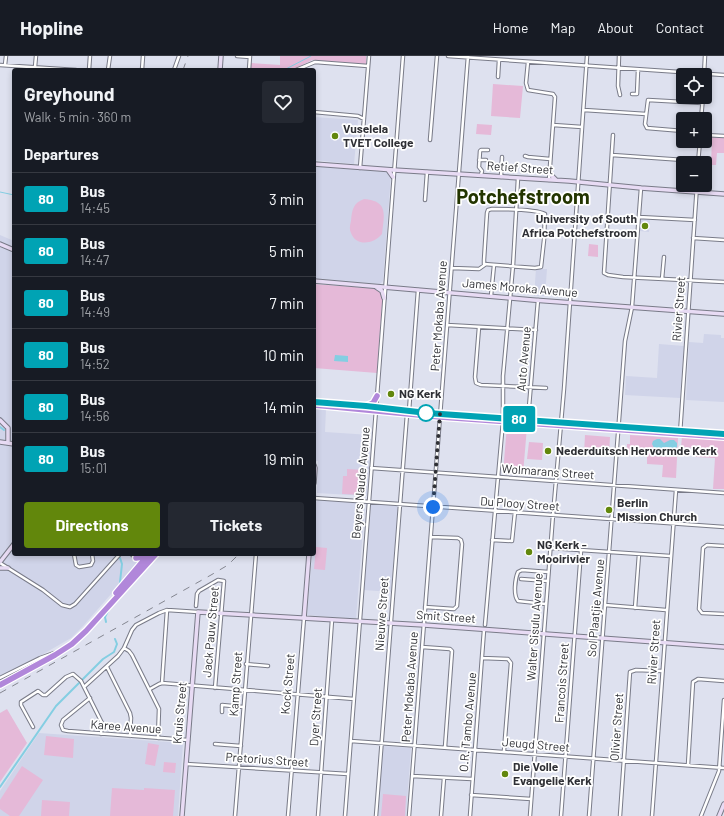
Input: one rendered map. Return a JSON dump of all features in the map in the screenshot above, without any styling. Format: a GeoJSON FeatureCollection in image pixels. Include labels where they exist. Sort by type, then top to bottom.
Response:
{"type":"FeatureCollection","features":[{"type":"Feature","properties":{"kind":"highway"},"geometry":{"type":"LineString","coordinates":[[366,406],[373,403],[377,396]]}},
{"type":"Feature","properties":{"kind":"highway"},"geometry":{"type":"LineString","coordinates":[[316,402],[366,406],[376,409]]}},
{"type":"Feature","properties":{"kind":"highway"},"geometry":{"type":"LineString","coordinates":[[316,406],[376,409],[618,428],[724,434]]}},
{"type":"Feature","properties":{"kind":"highway"},"geometry":{"type":"LineString","coordinates":[[503,419],[528,419],[561,424]]}},
{"type":"Feature","properties":{"kind":"highway"},"geometry":{"type":"LineString","coordinates":[[680,432],[724,437]]}},
{"type":"Feature","properties":{"kind":"highway"},"geometry":{"type":"LineString","coordinates":[[0,684],[55,655],[72,644],[86,631],[143,565],[148,556]]}},
{"type":"Feature","properties":{"kind":"highway"},"geometry":{"type":"LineString","coordinates":[[0,684],[70,642],[85,628],[143,565],[154,556]]}},
{"type":"Feature","properties":{"kind":"street"},"geometry":{"type":"LineString","coordinates":[[5,65],[6,56]]}},
{"type":"Feature","properties":{"kind":"street"},"geometry":{"type":"LineString","coordinates":[[35,67],[36,56]]}},
{"type":"Feature","properties":{"kind":"street"},"geometry":{"type":"LineString","coordinates":[[89,68],[90,56]]}},
{"type":"Feature","properties":{"kind":"street"},"geometry":{"type":"LineString","coordinates":[[108,68],[110,56]]}},
{"type":"Feature","properties":{"kind":"street"},"geometry":{"type":"LineString","coordinates":[[142,68],[143,56]]}},
{"type":"Feature","properties":{"kind":"street"},"geometry":{"type":"LineString","coordinates":[[175,68],[180,56]]}},
{"type":"Feature","properties":{"kind":"street"},"geometry":{"type":"LineString","coordinates":[[220,68],[221,56]]}},
{"type":"Feature","properties":{"kind":"street"},"geometry":{"type":"LineString","coordinates":[[237,56],[250,56],[249,68]]}},
{"type":"Feature","properties":{"kind":"street"},"geometry":{"type":"LineString","coordinates":[[360,168],[369,56]]}},
{"type":"Feature","properties":{"kind":"street","name":"Beyers Naude Avenue"},"geometry":{"type":"LineString","coordinates":[[345,816],[403,56]]}},
{"type":"Feature","properties":{"kind":"street"},"geometry":{"type":"LineString","coordinates":[[430,140],[437,56]]}},
{"type":"Feature","properties":{"kind":"street"},"geometry":{"type":"LineString","coordinates":[[448,56],[676,73]]}},
{"type":"Feature","properties":{"kind":"street","name":"Walter Sisulu Avenue"},"geometry":{"type":"LineString","coordinates":[[530,816],[548,572],[561,424],[587,56]]}},
{"type":"Feature","properties":{"kind":"street"},"geometry":{"type":"LineString","coordinates":[[619,56],[618,86],[620,95]]}},
{"type":"Feature","properties":{"kind":"street"},"geometry":{"type":"LineString","coordinates":[[704,68],[705,56]]}},
{"type":"Feature","properties":{"kind":"street","name":"Peter Mokaba Avenue"},"geometry":{"type":"LineString","coordinates":[[409,816],[468,57]]}},
{"type":"Feature","properties":{"kind":"street"},"geometry":{"type":"LineString","coordinates":[[498,77],[499,60]]}},
{"type":"Feature","properties":{"kind":"street"},"geometry":{"type":"LineString","coordinates":[[301,68],[315,62],[368,66]]}},
{"type":"Feature","properties":{"kind":"street"},"geometry":{"type":"LineString","coordinates":[[528,62],[526,84],[528,90],[552,93],[555,95],[549,180]]}},
{"type":"Feature","properties":{"kind":"street"},"geometry":{"type":"LineString","coordinates":[[0,65],[49,68]]}},
{"type":"Feature","properties":{"kind":"street"},"geometry":{"type":"LineString","coordinates":[[632,94],[637,94],[638,70]]}},
{"type":"Feature","properties":{"kind":"street"},"geometry":{"type":"LineString","coordinates":[[712,75],[724,75]]}},
{"type":"Feature","properties":{"kind":"street"},"geometry":{"type":"LineString","coordinates":[[676,102],[650,100],[647,102],[645,124],[648,128],[676,130]]}},
{"type":"Feature","properties":{"kind":"street"},"geometry":{"type":"LineString","coordinates":[[584,110],[646,114]]}},
{"type":"Feature","properties":{"kind":"street"},"geometry":{"type":"LineString","coordinates":[[316,112],[358,116],[364,119]]}},
{"type":"Feature","properties":{"kind":"street"},"geometry":{"type":"LineString","coordinates":[[358,116],[364,113]]}},
{"type":"Feature","properties":{"kind":"street"},"geometry":{"type":"LineString","coordinates":[[553,125],[582,127]]}},
{"type":"Feature","properties":{"kind":"street"},"geometry":{"type":"LineString","coordinates":[[613,135],[604,273],[608,275],[634,277],[724,282]]}},
{"type":"Feature","properties":{"kind":"street"},"geometry":{"type":"LineString","coordinates":[[712,135],[724,136]]}},
{"type":"Feature","properties":{"kind":"street"},"geometry":{"type":"LineString","coordinates":[[481,176],[482,171],[479,168],[480,150],[488,150]]}},
{"type":"Feature","properties":{"kind":"street"},"geometry":{"type":"LineString","coordinates":[[612,155],[676,160]]}},
{"type":"Feature","properties":{"kind":"street"},"geometry":{"type":"LineString","coordinates":[[525,156],[528,158],[550,159]]}},
{"type":"Feature","properties":{"kind":"street"},"geometry":{"type":"LineString","coordinates":[[501,177],[502,157]]}},
{"type":"Feature","properties":{"kind":"street"},"geometry":{"type":"LineString","coordinates":[[480,160],[486,160]]}},
{"type":"Feature","properties":{"kind":"street","name":"Retief Street"},"geometry":{"type":"LineString","coordinates":[[316,164],[557,180],[676,191]]}},
{"type":"Feature","properties":{"kind":"street"},"geometry":{"type":"LineString","coordinates":[[388,170],[393,177]]}},
{"type":"Feature","properties":{"kind":"street"},"geometry":{"type":"LineString","coordinates":[[425,200],[427,172]]}},
{"type":"Feature","properties":{"kind":"street"},"geometry":{"type":"LineString","coordinates":[[550,174],[557,180]]}},
{"type":"Feature","properties":{"kind":"street"},"geometry":{"type":"LineString","coordinates":[[485,625],[503,419],[503,385],[513,266],[518,178]]}},
{"type":"Feature","properties":{"kind":"street","name":"Sol Plaatjie Avenue"},"geometry":{"type":"LineString","coordinates":[[589,816],[625,340],[632,307],[641,188]]}},
{"type":"Feature","properties":{"kind":"street","name":"Retief Street"},"geometry":{"type":"LineString","coordinates":[[696,192],[724,194]]}},
{"type":"Feature","properties":{"kind":"street","name":"Rivier Street"},"geometry":{"type":"LineString","coordinates":[[680,432],[696,192]]}},
{"type":"Feature","properties":{"kind":"street"},"geometry":{"type":"LineString","coordinates":[[452,268],[479,269],[486,264],[535,268],[542,266],[546,217],[544,212],[488,210],[484,260],[484,263],[486,264]]}},
{"type":"Feature","properties":{"kind":"street"},"geometry":{"type":"LineString","coordinates":[[639,217],[695,220]]}},
{"type":"Feature","properties":{"kind":"street"},"geometry":{"type":"LineString","coordinates":[[693,238],[724,240]]}},
{"type":"Feature","properties":{"kind":"street"},"geometry":{"type":"LineString","coordinates":[[0,244],[12,249]]}},
{"type":"Feature","properties":{"kind":"street"},"geometry":{"type":"LineString","coordinates":[[662,279],[664,258]]}},
{"type":"Feature","properties":{"kind":"street"},"geometry":{"type":"LineString","coordinates":[[491,297],[494,265]]}},
{"type":"Feature","properties":{"kind":"street","name":"James Moroka Avenue"},"geometry":{"type":"LineString","coordinates":[[316,281],[418,289],[491,297],[724,314]]}},
{"type":"Feature","properties":{"kind":"street"},"geometry":{"type":"LineString","coordinates":[[374,286],[382,291],[384,298]]}},
{"type":"Feature","properties":{"kind":"street","name":"Nieuwe Street"},"geometry":{"type":"LineString","coordinates":[[376,816],[402,470],[418,289]]}},
{"type":"Feature","properties":{"kind":"street","name":"Auto Avenue"},"geometry":{"type":"LineString","coordinates":[[528,419],[538,300]]}},
{"type":"Feature","properties":{"kind":"street"},"geometry":{"type":"LineString","coordinates":[[447,325],[536,330]]}},
{"type":"Feature","properties":{"kind":"street"},"geometry":{"type":"LineString","coordinates":[[479,326],[476,382],[479,385],[546,388]]}},
{"type":"Feature","properties":{"kind":"street"},"geometry":{"type":"LineString","coordinates":[[0,420],[8,428],[8,443]]}},
{"type":"Feature","properties":{"kind":"street"},"geometry":{"type":"LineString","coordinates":[[0,442],[12,444]]}},
{"type":"Feature","properties":{"kind":"street","name":"Wolmarans Street"},"geometry":{"type":"LineString","coordinates":[[371,468],[724,493]]}},
{"type":"Feature","properties":{"kind":"street"},"geometry":{"type":"LineString","coordinates":[[607,485],[615,479]]}},
{"type":"Feature","properties":{"kind":"street","name":"Rivier Street"},"geometry":{"type":"LineString","coordinates":[[652,816],[676,490]]}},
{"type":"Feature","properties":{"kind":"street","name":"Du Plooy Street"},"geometry":{"type":"LineString","coordinates":[[316,498],[724,527]]}},
{"type":"Feature","properties":{"kind":"street"},"geometry":{"type":"LineString","coordinates":[[492,540],[511,541],[513,539],[515,512]]}},
{"type":"Feature","properties":{"kind":"street"},"geometry":{"type":"LineString","coordinates":[[426,607],[454,609],[458,603],[462,544],[460,539],[431,536]]}},
{"type":"Feature","properties":{"kind":"street"},"geometry":{"type":"LineString","coordinates":[[724,546],[707,545],[703,548],[699,609],[702,613],[724,614]]}},
{"type":"Feature","properties":{"kind":"street"},"geometry":{"type":"LineString","coordinates":[[12,547],[0,563],[43,590],[62,605],[70,607],[75,604],[118,556]]}},
{"type":"Feature","properties":{"kind":"street"},"geometry":{"type":"LineString","coordinates":[[550,548],[670,556]]}},
{"type":"Feature","properties":{"kind":"street","name":"Francois Street"},"geometry":{"type":"LineString","coordinates":[[561,816],[581,551]]}},
{"type":"Feature","properties":{"kind":"street"},"geometry":{"type":"LineString","coordinates":[[635,608],[639,554]]}},
{"type":"Feature","properties":{"kind":"street"},"geometry":{"type":"LineString","coordinates":[[74,556],[76,566],[79,567],[91,564],[93,561],[92,556]]}},
{"type":"Feature","properties":{"kind":"street"},"geometry":{"type":"LineString","coordinates":[[134,556],[143,565]]}},
{"type":"Feature","properties":{"kind":"street","name":"Kamp Street"},"geometry":{"type":"LineString","coordinates":[[235,816],[256,556]]}},
{"type":"Feature","properties":{"kind":"street","name":"Kock Street"},"geometry":{"type":"LineString","coordinates":[[288,816],[309,556]]}},
{"type":"Feature","properties":{"kind":"street"},"geometry":{"type":"LineString","coordinates":[[0,568],[8,568]]}},
{"type":"Feature","properties":{"kind":"street"},"geometry":{"type":"LineString","coordinates":[[546,604],[520,602],[516,600],[516,577],[518,572],[522,570],[548,572]]}},
{"type":"Feature","properties":{"kind":"street"},"geometry":{"type":"LineString","coordinates":[[521,579],[548,581]]}},
{"type":"Feature","properties":{"kind":"street","name":"Jack Pauw Street"},"geometry":{"type":"LineString","coordinates":[[196,606],[197,594],[199,591],[218,580],[224,581],[215,688]]}},
{"type":"Feature","properties":{"kind":"street"},"geometry":{"type":"LineString","coordinates":[[605,605],[666,610]]}},
{"type":"Feature","properties":{"kind":"street"},"geometry":{"type":"LineString","coordinates":[[84,687],[118,656],[124,648],[134,627],[167,610],[162,683]]}},
{"type":"Feature","properties":{"kind":"street","name":"Smit Street"},"geometry":{"type":"LineString","coordinates":[[167,610],[424,625],[724,647]]}},
{"type":"Feature","properties":{"kind":"street","name":"Kruis Street"},"geometry":{"type":"LineString","coordinates":[[182,816],[198,612]]}},
{"type":"Feature","properties":{"kind":"street","name":"Dyer Street"},"geometry":{"type":"LineString","coordinates":[[318,816],[332,620]]}},
{"type":"Feature","properties":{"kind":"street","name":"O.R. Tambo Avenue"},"geometry":{"type":"LineString","coordinates":[[470,816],[484,630]]}},
{"type":"Feature","properties":{"kind":"street"},"geometry":{"type":"LineString","coordinates":[[422,647],[450,649],[452,651],[445,747]]}},
{"type":"Feature","properties":{"kind":"street"},"geometry":{"type":"LineString","coordinates":[[124,648],[132,655],[160,712],[158,738]]}},
{"type":"Feature","properties":{"kind":"street"},"geometry":{"type":"LineString","coordinates":[[0,678],[54,652]]}},
{"type":"Feature","properties":{"kind":"street"},"geometry":{"type":"LineString","coordinates":[[482,658],[508,659],[511,663],[504,751]]}},
{"type":"Feature","properties":{"kind":"street"},"geometry":{"type":"LineString","coordinates":[[246,664],[268,666]]}},
{"type":"Feature","properties":{"kind":"street"},"geometry":{"type":"LineString","coordinates":[[107,666],[130,713],[130,736]]}},
{"type":"Feature","properties":{"kind":"street","name":"Olivier Street"},"geometry":{"type":"LineString","coordinates":[[620,816],[630,672],[636,670],[662,671]]}},
{"type":"Feature","properties":{"kind":"street"},"geometry":{"type":"LineString","coordinates":[[33,727],[21,705],[22,700],[38,691],[43,695],[46,695],[70,674],[75,675],[90,698],[102,723],[102,734]]}},
{"type":"Feature","properties":{"kind":"street"},"geometry":{"type":"LineString","coordinates":[[688,765],[693,682],[698,679],[724,681]]}},
{"type":"Feature","properties":{"kind":"street"},"geometry":{"type":"LineString","coordinates":[[150,689],[162,683],[354,699]]}},
{"type":"Feature","properties":{"kind":"street","name":"Karee Avenue"},"geometry":{"type":"LineString","coordinates":[[90,698],[63,720],[61,725],[63,730],[188,740]]}},
{"type":"Feature","properties":{"kind":"street"},"geometry":{"type":"LineString","coordinates":[[700,816],[711,792],[719,767],[724,700]]}},
{"type":"Feature","properties":{"kind":"street"},"geometry":{"type":"LineString","coordinates":[[222,712],[222,706],[243,707]]}},
{"type":"Feature","properties":{"kind":"street","name":"Jeugd Street"},"geometry":{"type":"LineString","coordinates":[[350,741],[724,768]]}},
{"type":"Feature","properties":{"kind":"street"},"geometry":{"type":"LineString","coordinates":[[215,744],[241,746]]}},
{"type":"Feature","properties":{"kind":"street","name":"Pretorius Street"},"geometry":{"type":"LineString","coordinates":[[186,764],[348,774]]}},
{"type":"Feature","properties":{"kind":"street"},"geometry":{"type":"LineString","coordinates":[[412,776],[472,779]]}},
{"type":"Feature","properties":{"kind":"street"},"geometry":{"type":"LineString","coordinates":[[441,816],[444,778]]}},
{"type":"Feature","properties":{"kind":"street"},"geometry":{"type":"LineString","coordinates":[[471,795],[531,799]]}},
{"type":"Feature","properties":{"kind":"street"},"geometry":{"type":"LineString","coordinates":[[719,816],[724,804]]}},
{"type":"Feature","properties":{"kind":"shaded area"},"geometry":{"type":"Polygon","coordinates":[[[280,56],[366,56],[366,64],[312,60],[297,68],[251,68],[251,63],[280,65],[280,56]]]}},
{"type":"Feature","properties":{"kind":"shaded area"},"geometry":{"type":"Polygon","coordinates":[[[493,84],[523,86],[520,118],[491,116],[493,84]]]}},
{"type":"Feature","properties":{"kind":"shaded area","name":"Vuselela TVET College"},"geometry":{"type":"Polygon","coordinates":[[[316,117],[358,120],[354,164],[316,160],[316,117]]]}},
{"type":"Feature","properties":{"kind":"shaded area"},"geometry":{"type":"Polygon","coordinates":[[[477,124],[492,125],[491,135],[476,134],[477,124]]]}},
{"type":"Feature","properties":{"kind":"shaded area"},"geometry":{"type":"Polygon","coordinates":[[[712,137],[724,138],[724,153],[717,153],[716,165],[712,165],[712,137]]]}},
{"type":"Feature","properties":{"kind":"shaded area"},"geometry":{"type":"Polygon","coordinates":[[[316,165],[387,171],[391,175],[383,281],[380,284],[316,279],[316,165]]]}},
{"type":"Feature","properties":{"kind":"shaded area"},"geometry":{"type":"Polygon","coordinates":[[[364,199],[372,200],[378,203],[383,210],[384,215],[382,234],[370,242],[361,242],[357,240],[350,232],[354,207],[357,203],[364,199]]]}},
{"type":"Feature","properties":{"kind":"shaded area","name":"University of South Africa Potchefstroom"},"geometry":{"type":"Polygon","coordinates":[[[641,219],[650,219],[649,232],[640,231],[641,219]]]}},
{"type":"Feature","properties":{"kind":"shaded area"},"geometry":{"type":"Polygon","coordinates":[[[0,235],[12,240],[12,556],[144,556],[71,638],[0,679],[0,235]]]}},
{"type":"Feature","properties":{"kind":"shaded area"},"geometry":{"type":"Polygon","coordinates":[[[589,244],[598,245],[598,257],[588,256],[589,244]]]}},
{"type":"Feature","properties":{"kind":"shaded area"},"geometry":{"type":"Polygon","coordinates":[[[536,269],[547,269],[545,296],[534,296],[536,269]]]}},
{"type":"Feature","properties":{"kind":"shaded area"},"geometry":{"type":"Polygon","coordinates":[[[316,284],[383,289],[377,373],[316,368],[316,284]]]}},
{"type":"Feature","properties":{"kind":"shaded area"},"geometry":{"type":"Polygon","coordinates":[[[704,334],[721,335],[721,338],[724,338],[724,402],[686,400],[689,342],[703,343],[704,334]]]}},
{"type":"Feature","properties":{"kind":"shaded area"},"geometry":{"type":"Polygon","coordinates":[[[659,344],[684,346],[680,398],[625,395],[626,376],[657,378],[659,344]]]}},
{"type":"Feature","properties":{"kind":"shaded area"},"geometry":{"type":"Polygon","coordinates":[[[316,408],[326,409],[325,432],[371,435],[367,496],[317,493],[318,461],[316,461],[316,408]]]}},
{"type":"Feature","properties":{"kind":"shaded area"},"geometry":{"type":"Polygon","coordinates":[[[509,423],[525,425],[527,427],[523,474],[503,473],[507,425],[509,423]]]}},
{"type":"Feature","properties":{"kind":"shaded area"},"geometry":{"type":"Polygon","coordinates":[[[585,435],[610,437],[609,454],[584,453],[585,435]]]}},
{"type":"Feature","properties":{"kind":"shaded area"},"geometry":{"type":"Polygon","coordinates":[[[630,435],[678,438],[676,478],[662,477],[663,465],[647,464],[647,455],[627,454],[627,444],[630,444],[630,435]]]}},
{"type":"Feature","properties":{"kind":"shaded area"},"geometry":{"type":"Polygon","coordinates":[[[682,437],[724,440],[724,489],[713,489],[715,458],[696,457],[696,448],[681,447],[682,437]]]}},
{"type":"Feature","properties":{"kind":"shaded area"},"geometry":{"type":"Polygon","coordinates":[[[529,442],[543,443],[542,460],[527,459],[529,442]]]}},
{"type":"Feature","properties":{"kind":"shaded area"},"geometry":{"type":"Polygon","coordinates":[[[347,469],[366,470],[364,495],[342,494],[343,476],[347,476],[347,469]]]}},
{"type":"Feature","properties":{"kind":"shaded area"},"geometry":{"type":"Polygon","coordinates":[[[318,500],[363,503],[365,505],[356,619],[307,615],[312,556],[316,556],[316,502],[318,500]]]}},
{"type":"Feature","properties":{"kind":"shaded area"},"geometry":{"type":"Polygon","coordinates":[[[372,503],[396,505],[398,507],[391,592],[364,590],[372,503]]]}},
{"type":"Feature","properties":{"kind":"shaded area"},"geometry":{"type":"Polygon","coordinates":[[[316,547],[327,548],[325,570],[314,569],[316,547]]]}},
{"type":"Feature","properties":{"kind":"shaded area"},"geometry":{"type":"Polygon","coordinates":[[[7,709],[27,743],[0,782],[0,713],[7,709]]]}},
{"type":"Feature","properties":{"kind":"shaded area"},"geometry":{"type":"Polygon","coordinates":[[[39,733],[183,743],[178,816],[0,816],[0,791],[39,733]]]}},
{"type":"Feature","properties":{"kind":"shaded area"},"geometry":{"type":"Polygon","coordinates":[[[46,736],[74,739],[73,758],[44,755],[46,736]]]}},
{"type":"Feature","properties":{"kind":"shaded area"},"geometry":{"type":"Polygon","coordinates":[[[148,743],[159,745],[155,766],[145,764],[148,743]]]}},
{"type":"Feature","properties":{"kind":"shaded area"},"geometry":{"type":"Polygon","coordinates":[[[382,746],[411,748],[406,816],[377,816],[382,746]]]}},
{"type":"Feature","properties":{"kind":"shaded area"},"geometry":{"type":"Polygon","coordinates":[[[164,762],[176,763],[175,773],[163,772],[164,762]]]}},
{"type":"Feature","properties":{"kind":"shaded area"},"geometry":{"type":"Polygon","coordinates":[[[22,766],[43,780],[19,816],[10,816],[0,809],[0,800],[22,766]]]}},
{"type":"Feature","properties":{"kind":"shaded area"},"geometry":{"type":"Polygon","coordinates":[[[112,788],[175,790],[173,816],[110,816],[112,788]]]}},
{"type":"Feature","properties":{"kind":"shaded area"},"geometry":{"type":"Polygon","coordinates":[[[383,794],[406,796],[405,816],[381,816],[383,794]]]}},
{"type":"Feature","properties":{"kind":"shaded area"},"geometry":{"type":"Polygon","coordinates":[[[42,800],[70,802],[69,816],[41,816],[42,800]]]}},
{"type":"Feature","properties":{"kind":"water"},"geometry":{"type":"Polygon","coordinates":[[[335,355],[348,356],[348,362],[334,361],[335,355]]]}},
{"type":"Feature","properties":{"kind":"water"},"geometry":{"type":"Polygon","coordinates":[[[660,439],[664,443],[674,440],[677,443],[677,447],[672,450],[666,447],[659,451],[654,448],[652,444],[653,441],[660,439]]]}},
{"type":"Feature","properties":{"kind":"waterway"},"geometry":{"type":"LineString","coordinates":[[288,68],[311,56]]}},
{"type":"Feature","properties":{"kind":"waterway"},"geometry":{"type":"LineString","coordinates":[[0,192],[12,195]]}},
{"type":"Feature","properties":{"kind":"waterway"},"geometry":{"type":"LineString","coordinates":[[0,427],[4,430]]}},
{"type":"Feature","properties":{"kind":"waterway"},"geometry":{"type":"LineString","coordinates":[[120,558],[122,564],[120,582]]}},
{"type":"Feature","properties":{"kind":"waterway"},"geometry":{"type":"LineString","coordinates":[[106,622],[105,617],[108,611]]}},
{"type":"Feature","properties":{"kind":"waterway"},"geometry":{"type":"LineString","coordinates":[[82,680],[103,659],[114,652],[117,644],[115,639]]}},
{"type":"Feature","properties":{"kind":"waterway"},"geometry":{"type":"LineString","coordinates":[[0,787],[56,706],[79,683]]}},
{"type":"Feature","properties":{"kind":"railway"},"geometry":{"type":"LineString","coordinates":[[184,68],[188,56]]}},
{"type":"Feature","properties":{"kind":"railway"},"geometry":{"type":"LineString","coordinates":[[0,693],[211,575],[228,565],[237,556]]}},
{"type":"Feature","properties":{"kind":"bus line","name":"80"},"geometry":{"type":"LineString","coordinates":[[316,402],[427,413],[724,434]]}},
{"type":"Feature","properties":{"kind":"place","name":"Vuselela TVET College"},"geometry":{"type":"Point","coordinates":[335,136]}},
{"type":"Feature","properties":{"kind":"place","name":"University of South Africa Potchefstroom"},"geometry":{"type":"Point","coordinates":[645,226]}},
{"type":"Feature","properties":{"kind":"place","name":"NG Kerk"},"geometry":{"type":"Point","coordinates":[391,394]}},
{"type":"Feature","properties":{"kind":"place","name":"Nederduitsch Hervormde Kerk"},"geometry":{"type":"Point","coordinates":[548,451]}},
{"type":"Feature","properties":{"kind":"place","name":"Berlin Mission Church"},"geometry":{"type":"Point","coordinates":[609,510]}},
{"type":"Feature","properties":{"kind":"place","name":"NG Kerk - Mooirivier"},"geometry":{"type":"Point","coordinates":[529,552]}},
{"type":"Feature","properties":{"kind":"place","name":"Die Volle Evangelie Kerk"},"geometry":{"type":"Point","coordinates":[505,774]}},
{"type":"Feature","properties":{"kind":"district","name":"Potchefstroom"},"geometry":{"type":"Point","coordinates":[523,197]}},
{"type":"Feature","properties":{"kind":"route"},"geometry":{"type":"LineString","coordinates":[[426,413],[440,414],[433,507]]}}]}
